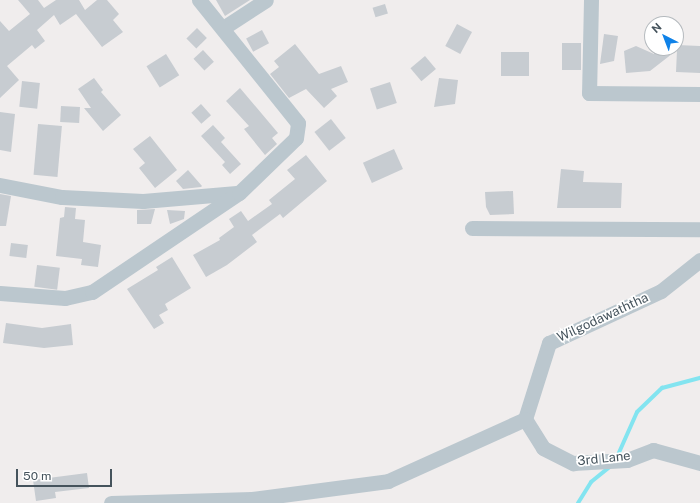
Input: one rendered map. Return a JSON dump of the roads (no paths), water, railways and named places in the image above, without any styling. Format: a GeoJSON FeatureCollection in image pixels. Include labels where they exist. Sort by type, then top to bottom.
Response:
{"type":"FeatureCollection","features":[{"type":"Feature","properties":{"kind":"street"},"geometry":{"type":"LineString","coordinates":[[0,293],[59,298],[92,292],[239,193],[296,138],[298,123],[199,0]]}},
{"type":"Feature","properties":{"kind":"street"},"geometry":{"type":"LineString","coordinates":[[223,28],[266,0]]}},
{"type":"Feature","properties":{"kind":"street"},"geometry":{"type":"LineString","coordinates":[[591,0],[589,93],[700,94]]}},
{"type":"Feature","properties":{"kind":"street"},"geometry":{"type":"LineString","coordinates":[[0,185],[62,197],[143,201],[239,193]]}},
{"type":"Feature","properties":{"kind":"street"},"geometry":{"type":"LineString","coordinates":[[472,228],[700,229]]}},
{"type":"Feature","properties":{"kind":"street","name":"Wilgodawaththa"},"geometry":{"type":"LineString","coordinates":[[525,419],[549,344],[661,291],[700,260]]}},
{"type":"Feature","properties":{"kind":"street"},"geometry":{"type":"LineString","coordinates":[[111,503],[252,499],[388,481],[525,419]]}},
{"type":"Feature","properties":{"kind":"street","name":"3rd Lane"},"geometry":{"type":"LineString","coordinates":[[525,419],[543,448],[573,463],[627,460],[653,450],[700,463]]}},
{"type":"Feature","properties":{"kind":"waterway"},"geometry":{"type":"LineString","coordinates":[[617,457],[637,412],[662,388],[700,378]]}},
{"type":"Feature","properties":{"kind":"waterway"},"geometry":{"type":"LineString","coordinates":[[578,503],[591,482],[611,466]]}}]}
